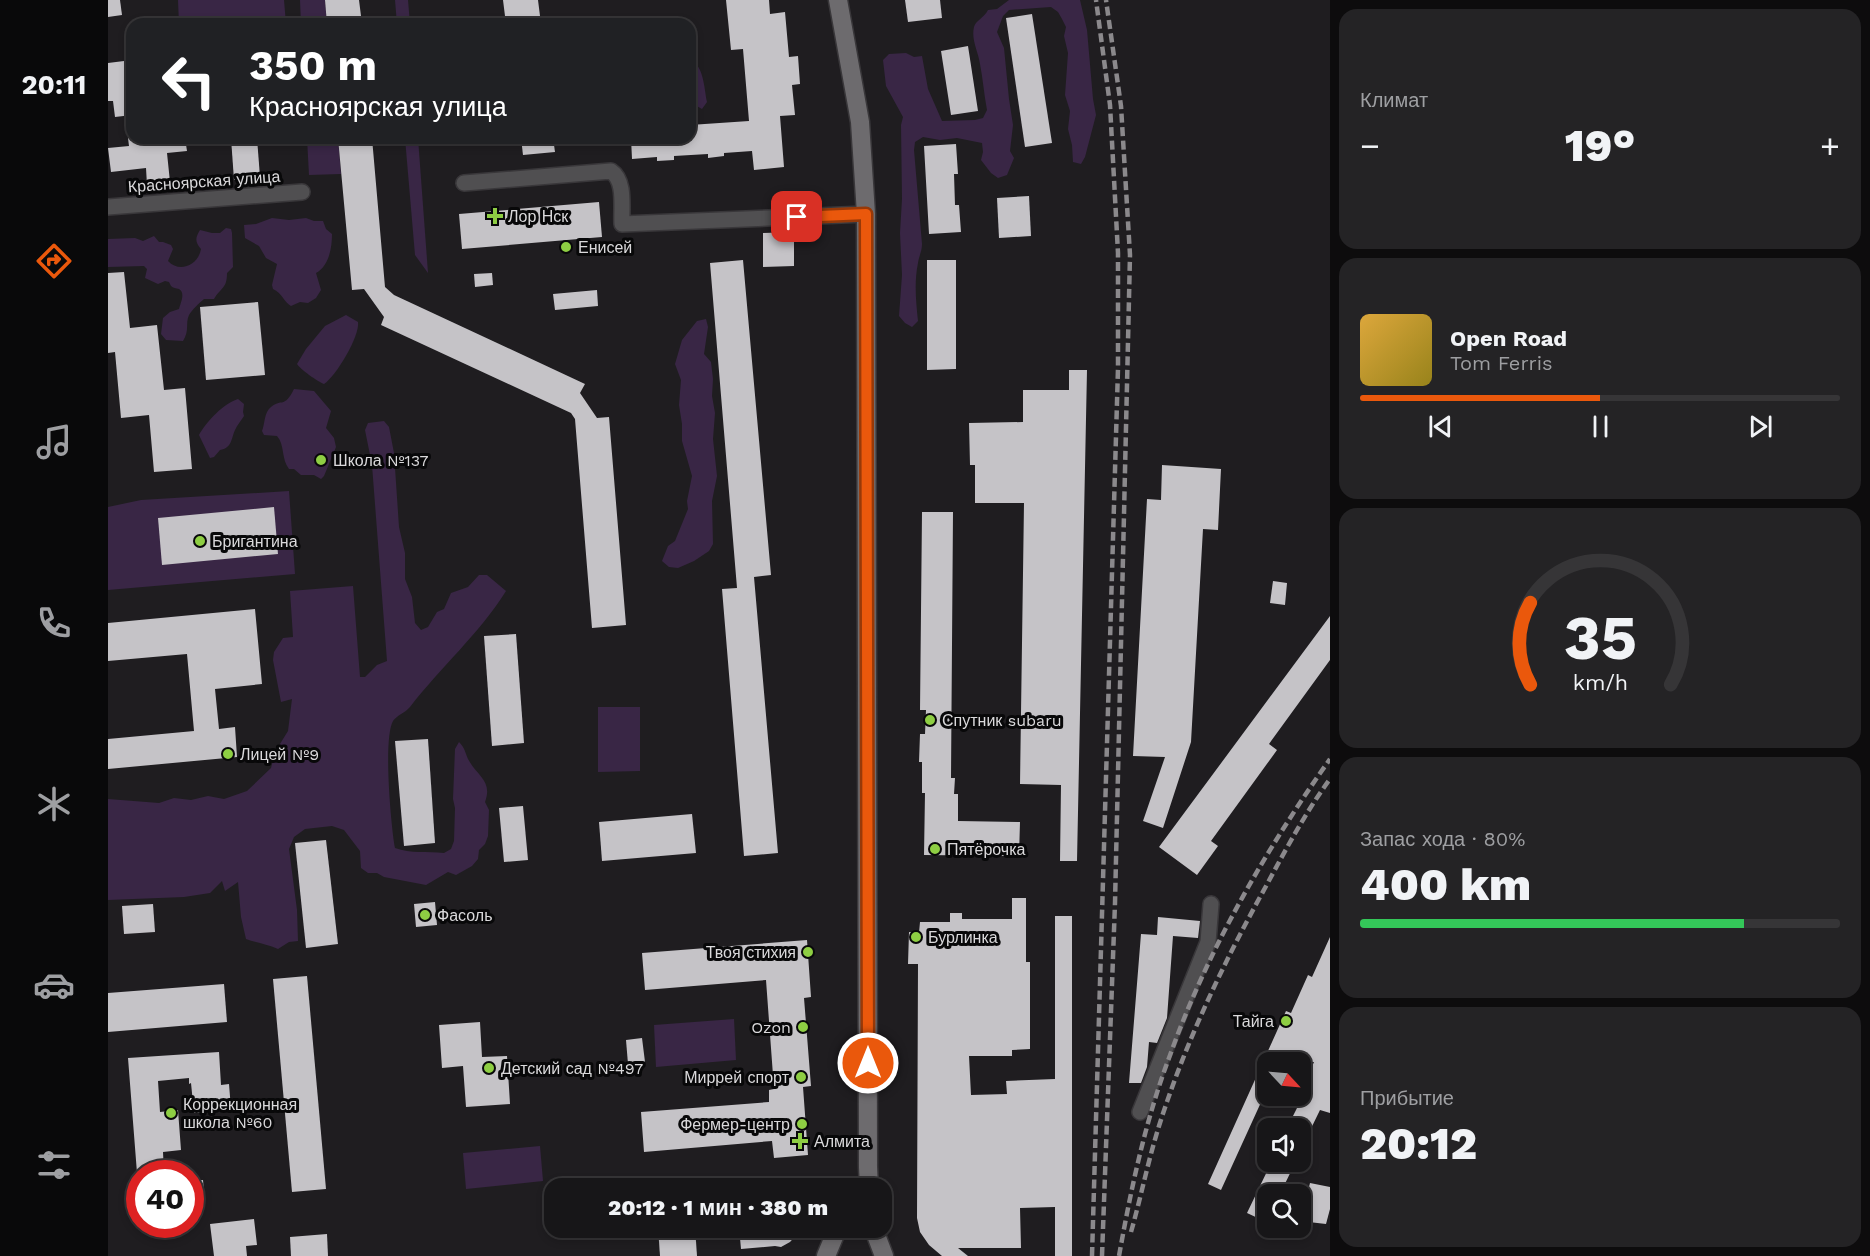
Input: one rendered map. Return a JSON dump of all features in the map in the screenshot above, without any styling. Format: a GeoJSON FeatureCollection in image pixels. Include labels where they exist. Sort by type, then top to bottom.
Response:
{"type":"FeatureCollection","features":[{"type":"Feature","properties":{"kind":"street"},"geometry":{"type":"LineString","coordinates":[[838,0],[860,122],[866,214],[869,1178]]}},
{"type":"Feature","properties":{"kind":"street"},"geometry":{"type":"LineString","coordinates":[[464,183],[611,171],[620,182],[622,224],[866,214]]}},
{"type":"Feature","properties":{"kind":"street","name":"Красноярская улица"},"geometry":{"type":"LineString","coordinates":[[108,207],[302,192]]}},
{"type":"Feature","properties":{"kind":"street"},"geometry":{"type":"LineString","coordinates":[[1140,1112],[1208,942],[1211,904]]}},
{"type":"Feature","properties":{"kind":"street"},"geometry":{"type":"LineString","coordinates":[[862,1178],[868,1167]]}},
{"type":"Feature","properties":{"kind":"street"},"geometry":{"type":"LineString","coordinates":[[826,1256],[833,1238]]}},
{"type":"Feature","properties":{"kind":"street"},"geometry":{"type":"LineString","coordinates":[[877,1238],[884,1256]]}},
{"type":"Feature","properties":{"kind":"shaded area"},"geometry":{"type":"Polygon","coordinates":[[[178,0],[284,0],[286,18],[179,18],[178,0]]]}},
{"type":"Feature","properties":{"kind":"shaded area"},"geometry":{"type":"Polygon","coordinates":[[[300,0],[325,0],[326,18],[301,18],[300,0]]]}},
{"type":"Feature","properties":{"kind":"shaded area"},"geometry":{"type":"Polygon","coordinates":[[[395,0],[408,0],[410,18],[396,18],[395,0]]]}},
{"type":"Feature","properties":{"kind":"shaded area"},"geometry":{"type":"Polygon","coordinates":[[[1009,0],[1080,0],[1087,30],[1096,115],[1085,157],[1081,164],[1073,162],[1068,129],[1070,111],[1065,95],[1068,53],[1064,36],[1066,27],[1062,19],[1051,7],[1009,10],[1003,16],[997,32],[1004,48],[1013,125],[1010,151],[1014,158],[1007,175],[998,178],[991,173],[981,160],[982,143],[957,138],[940,140],[923,137],[915,142],[922,249],[916,277],[918,321],[912,327],[899,316],[902,275],[900,233],[903,117],[886,86],[883,60],[889,54],[906,53],[914,57],[922,56],[928,89],[942,121],[983,118],[987,110],[974,41],[974,27],[988,10],[997,9],[1009,0]]]}},
{"type":"Feature","properties":{"kind":"shaded area"},"geometry":{"type":"Polygon","coordinates":[[[696,64],[703,78],[707,102],[702,109],[696,106],[696,64]]]}},
{"type":"Feature","properties":{"kind":"shaded area"},"geometry":{"type":"Polygon","coordinates":[[[307,144],[338,144],[341,174],[309,175],[307,144]]]}},
{"type":"Feature","properties":{"kind":"shaded area"},"geometry":{"type":"Polygon","coordinates":[[[406,144],[418,144],[428,273],[415,255],[406,144]]]}},
{"type":"Feature","properties":{"kind":"shaded area"},"geometry":{"type":"Polygon","coordinates":[[[272,218],[289,220],[306,218],[323,221],[326,229],[332,234],[327,261],[316,273],[321,290],[316,298],[308,303],[300,302],[291,306],[273,289],[277,264],[266,258],[259,246],[245,238],[244,225],[256,224],[272,218]]]}},
{"type":"Feature","properties":{"kind":"shaded area"},"geometry":{"type":"Polygon","coordinates":[[[226,228],[231,229],[232,233],[233,267],[227,273],[225,285],[214,299],[204,299],[190,313],[183,341],[166,340],[161,334],[163,318],[179,309],[181,291],[172,287],[169,282],[158,284],[145,278],[147,269],[144,266],[108,267],[108,239],[135,238],[143,241],[154,236],[159,242],[171,245],[173,249],[168,261],[172,265],[182,267],[188,266],[199,255],[201,249],[196,240],[200,230],[220,233],[226,228]]]}},
{"type":"Feature","properties":{"kind":"shaded area"},"geometry":{"type":"Polygon","coordinates":[[[346,315],[358,322],[358,328],[341,365],[324,384],[297,364],[325,326],[346,315]]]}},
{"type":"Feature","properties":{"kind":"shaded area"},"geometry":{"type":"Polygon","coordinates":[[[706,319],[708,327],[704,354],[711,362],[713,379],[712,396],[715,413],[713,439],[717,476],[712,501],[713,544],[709,551],[694,561],[678,568],[669,567],[662,561],[668,546],[675,541],[688,509],[687,501],[692,476],[682,441],[679,405],[681,380],[675,364],[682,340],[697,321],[706,319]]]}},
{"type":"Feature","properties":{"kind":"shaded area"},"geometry":{"type":"Polygon","coordinates":[[[294,389],[314,391],[331,411],[326,428],[334,438],[336,447],[321,479],[314,475],[301,475],[294,469],[289,469],[277,436],[264,435],[262,431],[269,409],[285,401],[294,389]]]}},
{"type":"Feature","properties":{"kind":"shaded area"},"geometry":{"type":"Polygon","coordinates":[[[238,399],[244,404],[244,416],[229,445],[210,458],[199,435],[216,414],[227,404],[238,399]]]}},
{"type":"Feature","properties":{"kind":"shaded area"},"geometry":{"type":"Polygon","coordinates":[[[384,421],[389,427],[394,453],[399,527],[405,553],[405,579],[412,597],[415,623],[421,630],[428,627],[437,612],[444,609],[451,593],[468,587],[479,575],[487,575],[506,591],[472,636],[410,707],[393,721],[390,731],[388,763],[395,848],[413,852],[444,853],[451,849],[454,841],[455,749],[459,742],[487,789],[485,802],[489,810],[488,836],[485,844],[479,850],[478,859],[472,866],[456,875],[448,872],[426,885],[384,877],[377,873],[368,873],[361,868],[360,851],[344,830],[332,826],[305,829],[294,837],[289,849],[297,910],[298,941],[289,942],[278,949],[246,939],[241,917],[238,882],[225,891],[222,881],[210,893],[184,897],[108,900],[108,799],[159,803],[174,798],[191,800],[208,796],[224,799],[247,791],[271,768],[275,752],[288,731],[292,699],[281,702],[273,660],[274,652],[283,638],[293,637],[290,591],[353,586],[360,677],[365,677],[377,665],[387,661],[372,465],[365,430],[368,423],[384,421]]]}},
{"type":"Feature","properties":{"kind":"shaded area","name":"Бригантина"},"geometry":{"type":"Polygon","coordinates":[[[289,491],[295,574],[108,590],[108,507],[141,500],[289,491]]]}},
{"type":"Feature","properties":{"kind":"shaded area"},"geometry":{"type":"Polygon","coordinates":[[[598,707],[640,707],[640,771],[598,772],[598,707]]]}},
{"type":"Feature","properties":{"kind":"shaded area"},"geometry":{"type":"Polygon","coordinates":[[[734,1019],[736,1060],[656,1067],[654,1025],[734,1019]]]}},
{"type":"Feature","properties":{"kind":"shaded area"},"geometry":{"type":"Polygon","coordinates":[[[540,1146],[543,1181],[466,1189],[463,1153],[540,1146]]]}},
{"type":"Feature","properties":{"kind":"building"},"geometry":{"type":"Polygon","coordinates":[[[108,0],[120,0],[122,15],[108,17],[108,0]]]}},
{"type":"Feature","properties":{"kind":"building"},"geometry":{"type":"Polygon","coordinates":[[[325,0],[359,0],[361,18],[326,18],[325,0]]]}},
{"type":"Feature","properties":{"kind":"building"},"geometry":{"type":"Polygon","coordinates":[[[503,0],[538,0],[540,18],[505,18],[503,0]]]}},
{"type":"Feature","properties":{"kind":"building"},"geometry":{"type":"Polygon","coordinates":[[[726,0],[769,0],[770,14],[785,12],[789,57],[798,56],[800,84],[792,85],[795,115],[780,116],[784,167],[754,170],[752,151],[724,153],[724,156],[708,158],[708,154],[674,156],[674,160],[657,161],[657,157],[632,159],[631,144],[696,144],[696,125],[749,121],[743,49],[731,50],[726,0]]]}},
{"type":"Feature","properties":{"kind":"building"},"geometry":{"type":"Polygon","coordinates":[[[905,0],[940,0],[942,18],[908,22],[905,0]]]}},
{"type":"Feature","properties":{"kind":"building"},"geometry":{"type":"Polygon","coordinates":[[[1032,14],[1052,143],[1025,147],[1006,18],[1032,14]]]}},
{"type":"Feature","properties":{"kind":"building"},"geometry":{"type":"Polygon","coordinates":[[[968,46],[978,111],[951,115],[941,51],[968,46]]]}},
{"type":"Feature","properties":{"kind":"building"},"geometry":{"type":"Polygon","coordinates":[[[126,61],[126,116],[115,117],[113,101],[108,101],[108,63],[126,61]]]}},
{"type":"Feature","properties":{"kind":"building"},"geometry":{"type":"Polygon","coordinates":[[[129,144],[186,144],[187,151],[167,153],[170,182],[147,185],[146,168],[111,172],[108,148],[129,146],[129,144]]]}},
{"type":"Feature","properties":{"kind":"building"},"geometry":{"type":"Polygon","coordinates":[[[231,144],[257,144],[260,177],[234,180],[231,144]]]}},
{"type":"Feature","properties":{"kind":"building"},"geometry":{"type":"Polygon","coordinates":[[[339,144],[373,144],[385,287],[394,295],[585,384],[580,393],[597,418],[609,417],[626,625],[592,628],[575,419],[571,413],[381,325],[384,317],[364,289],[352,290],[339,144]]]}},
{"type":"Feature","properties":{"kind":"building"},"geometry":{"type":"Polygon","coordinates":[[[522,144],[554,144],[555,152],[523,155],[522,144]]]}},
{"type":"Feature","properties":{"kind":"building"},"geometry":{"type":"Polygon","coordinates":[[[956,144],[958,174],[954,174],[955,205],[959,205],[961,232],[929,234],[924,146],[956,144]]]}},
{"type":"Feature","properties":{"kind":"building"},"geometry":{"type":"Polygon","coordinates":[[[1029,196],[1031,236],[999,238],[997,198],[1029,196]]]}},
{"type":"Feature","properties":{"kind":"building"},"geometry":{"type":"Polygon","coordinates":[[[599,202],[602,237],[462,249],[459,214],[599,202]]]}},
{"type":"Feature","properties":{"kind":"building"},"geometry":{"type":"Polygon","coordinates":[[[794,232],[794,266],[763,267],[763,233],[794,232]]]}},
{"type":"Feature","properties":{"kind":"building"},"geometry":{"type":"Polygon","coordinates":[[[743,260],[771,575],[754,577],[778,853],[744,856],[722,589],[737,588],[710,263],[743,260]]]}},
{"type":"Feature","properties":{"kind":"building"},"geometry":{"type":"Polygon","coordinates":[[[927,260],[956,260],[956,369],[927,370],[927,260]]]}},
{"type":"Feature","properties":{"kind":"building"},"geometry":{"type":"Polygon","coordinates":[[[124,272],[130,328],[157,325],[164,390],[185,388],[192,469],[154,472],[149,415],[121,418],[115,352],[108,353],[108,273],[124,272]]]}},
{"type":"Feature","properties":{"kind":"building"},"geometry":{"type":"Polygon","coordinates":[[[492,273],[493,285],[475,287],[474,274],[492,273]]]}},
{"type":"Feature","properties":{"kind":"building"},"geometry":{"type":"Polygon","coordinates":[[[597,290],[598,306],[555,310],[553,294],[597,290]]]}},
{"type":"Feature","properties":{"kind":"building"},"geometry":{"type":"Polygon","coordinates":[[[258,302],[265,375],[206,380],[200,307],[258,302]]]}},
{"type":"Feature","properties":{"kind":"building"},"geometry":{"type":"Polygon","coordinates":[[[1069,370],[1087,370],[1077,861],[1060,861],[1061,785],[1020,784],[1024,503],[975,503],[975,465],[970,465],[969,423],[1023,422],[1023,390],[1069,390],[1069,370]]]}},
{"type":"Feature","properties":{"kind":"building"},"geometry":{"type":"Polygon","coordinates":[[[1162,465],[1221,469],[1218,530],[1203,529],[1191,742],[1163,828],[1143,821],[1165,757],[1133,756],[1147,499],[1161,500],[1162,465]]]}},
{"type":"Feature","properties":{"kind":"building"},"geometry":{"type":"Polygon","coordinates":[[[274,507],[278,554],[162,565],[158,518],[274,507]]]}},
{"type":"Feature","properties":{"kind":"building"},"geometry":{"type":"Polygon","coordinates":[[[922,512],[953,512],[951,778],[955,778],[954,794],[958,794],[958,821],[1020,822],[1019,856],[924,855],[925,793],[922,793],[922,762],[919,762],[920,734],[925,734],[926,710],[920,710],[922,512]]]}},
{"type":"Feature","properties":{"kind":"building"},"geometry":{"type":"Polygon","coordinates":[[[1273,581],[1287,583],[1285,605],[1270,603],[1273,581]]]}},
{"type":"Feature","properties":{"kind":"building"},"geometry":{"type":"Polygon","coordinates":[[[255,609],[262,684],[215,689],[219,729],[235,727],[237,757],[108,769],[108,739],[194,731],[187,654],[108,661],[108,623],[255,609]]]}},
{"type":"Feature","properties":{"kind":"building"},"geometry":{"type":"Polygon","coordinates":[[[1330,616],[1330,660],[1269,744],[1277,750],[1211,841],[1218,846],[1197,875],[1159,847],[1330,616]]]}},
{"type":"Feature","properties":{"kind":"building"},"geometry":{"type":"Polygon","coordinates":[[[516,634],[524,743],[492,746],[484,636],[516,634]]]}},
{"type":"Feature","properties":{"kind":"building"},"geometry":{"type":"Polygon","coordinates":[[[428,739],[435,843],[404,846],[395,741],[428,739]]]}},
{"type":"Feature","properties":{"kind":"building"},"geometry":{"type":"Polygon","coordinates":[[[523,806],[528,860],[504,862],[499,808],[523,806]]]}},
{"type":"Feature","properties":{"kind":"building"},"geometry":{"type":"Polygon","coordinates":[[[692,814],[696,853],[602,861],[599,822],[692,814]]]}},
{"type":"Feature","properties":{"kind":"building"},"geometry":{"type":"Polygon","coordinates":[[[326,840],[338,944],[306,948],[295,843],[326,840]]]}},
{"type":"Feature","properties":{"kind":"building"},"geometry":{"type":"Polygon","coordinates":[[[1012,898],[1026,898],[1026,962],[1030,962],[1030,1049],[1012,1050],[1012,1056],[969,1056],[971,1095],[1007,1094],[1006,1081],[1055,1079],[1055,916],[1072,916],[1072,1256],[1055,1256],[1055,1207],[1020,1208],[1021,1248],[958,1248],[968,1256],[942,1256],[929,1245],[920,1232],[917,1218],[918,964],[908,964],[909,932],[919,933],[920,922],[950,922],[950,913],[962,913],[962,919],[1012,919],[1012,898]]]}},
{"type":"Feature","properties":{"kind":"building","name":"Фасоль"},"geometry":{"type":"Polygon","coordinates":[[[435,902],[437,925],[416,927],[414,904],[435,902]]]}},
{"type":"Feature","properties":{"kind":"building"},"geometry":{"type":"Polygon","coordinates":[[[153,904],[155,932],[124,934],[122,906],[153,904]]]}},
{"type":"Feature","properties":{"kind":"building"},"geometry":{"type":"Polygon","coordinates":[[[1158,917],[1200,921],[1198,938],[1173,936],[1167,1018],[1157,1043],[1149,1042],[1147,1067],[1141,1083],[1129,1083],[1141,934],[1157,935],[1158,917]]]}},
{"type":"Feature","properties":{"kind":"building"},"geometry":{"type":"Polygon","coordinates":[[[1330,937],[1330,1113],[1320,1110],[1311,1128],[1311,1118],[1292,1118],[1298,1106],[1311,1106],[1311,1069],[1314,1062],[1311,1062],[1311,1052],[1268,1052],[1286,1011],[1291,1013],[1308,975],[1312,977],[1330,937]]]}},
{"type":"Feature","properties":{"kind":"building"},"geometry":{"type":"Polygon","coordinates":[[[807,940],[811,997],[804,998],[811,1086],[803,1087],[808,1155],[774,1158],[772,1141],[644,1152],[641,1112],[769,1102],[769,1090],[774,1089],[766,980],[645,990],[642,953],[807,940]]]}},
{"type":"Feature","properties":{"kind":"building"},"geometry":{"type":"Polygon","coordinates":[[[307,976],[326,1189],[292,1192],[273,979],[307,976]]]}},
{"type":"Feature","properties":{"kind":"building"},"geometry":{"type":"Polygon","coordinates":[[[224,984],[227,1022],[108,1032],[108,993],[224,984]]]}},
{"type":"Feature","properties":{"kind":"building"},"geometry":{"type":"Polygon","coordinates":[[[480,1022],[482,1057],[507,1056],[510,1104],[466,1107],[463,1066],[442,1068],[439,1025],[480,1022]]]}},
{"type":"Feature","properties":{"kind":"building"},"geometry":{"type":"Polygon","coordinates":[[[642,1038],[645,1062],[628,1064],[626,1040],[642,1038]]]}},
{"type":"Feature","properties":{"kind":"building"},"geometry":{"type":"Polygon","coordinates":[[[219,1052],[221,1085],[229,1084],[231,1109],[194,1113],[189,1078],[158,1081],[160,1112],[178,1110],[181,1150],[163,1152],[163,1160],[136,1160],[128,1058],[219,1052]]]}},
{"type":"Feature","properties":{"kind":"building"},"geometry":{"type":"Polygon","coordinates":[[[1257,1075],[1257,1106],[1259,1106],[1221,1190],[1208,1184],[1257,1075]]]}},
{"type":"Feature","properties":{"kind":"building"},"geometry":{"type":"Polygon","coordinates":[[[1267,1172],[1291,1172],[1285,1184],[1261,1184],[1267,1172]]]}},
{"type":"Feature","properties":{"kind":"building"},"geometry":{"type":"Polygon","coordinates":[[[1310,1184],[1330,1187],[1330,1209],[1326,1224],[1311,1222],[1310,1184]]]}},
{"type":"Feature","properties":{"kind":"building"},"geometry":{"type":"Polygon","coordinates":[[[1257,1192],[1257,1218],[1247,1213],[1257,1192]]]}},
{"type":"Feature","properties":{"kind":"building"},"geometry":{"type":"Polygon","coordinates":[[[254,1219],[257,1245],[246,1246],[247,1256],[214,1256],[210,1224],[254,1219]]]}},
{"type":"Feature","properties":{"kind":"building"},"geometry":{"type":"Polygon","coordinates":[[[327,1234],[328,1256],[291,1256],[290,1237],[327,1234]]]}},
{"type":"Feature","properties":{"kind":"building"},"geometry":{"type":"Polygon","coordinates":[[[659,1238],[696,1238],[697,1256],[660,1256],[659,1238]]]}},
{"type":"Feature","properties":{"kind":"building"},"geometry":{"type":"Polygon","coordinates":[[[740,1238],[794,1238],[781,1247],[741,1249],[740,1238]]]}},
{"type":"Feature","properties":{"kind":"railway"},"geometry":{"type":"LineString","coordinates":[[1092,1256],[1118,368],[1118,253],[1110,105],[1096,0]]}},
{"type":"Feature","properties":{"kind":"railway"},"geometry":{"type":"LineString","coordinates":[[1102,1256],[1115,903],[1130,255],[1121,106],[1106,0]]}},
{"type":"Feature","properties":{"kind":"railway"},"geometry":{"type":"LineString","coordinates":[[1119,1256],[1146,1131],[1160,1082],[1184,1018],[1239,903],[1283,829],[1330,759]]}},
{"type":"Feature","properties":{"kind":"railway"},"geometry":{"type":"LineString","coordinates":[[1131,1232],[1151,1152],[1169,1095],[1206,1004],[1280,860],[1330,779]]}},
{"type":"Feature","properties":{"kind":"place","name":"Лор Нск"},"geometry":{"type":"Point","coordinates":[495,216]}},
{"type":"Feature","properties":{"kind":"place","name":"Енисей"},"geometry":{"type":"Point","coordinates":[566,247]}},
{"type":"Feature","properties":{"kind":"place","name":"Школа №137"},"geometry":{"type":"Point","coordinates":[321,460]}},
{"type":"Feature","properties":{"kind":"place","name":"Бригантина"},"geometry":{"type":"Point","coordinates":[200,541]}},
{"type":"Feature","properties":{"kind":"place","name":"Спутник subaru"},"geometry":{"type":"Point","coordinates":[930,720]}},
{"type":"Feature","properties":{"kind":"place","name":"Лицей №9"},"geometry":{"type":"Point","coordinates":[228,754]}},
{"type":"Feature","properties":{"kind":"place","name":"Пятёрочка"},"geometry":{"type":"Point","coordinates":[935,849]}},
{"type":"Feature","properties":{"kind":"place","name":"Фасоль"},"geometry":{"type":"Point","coordinates":[425,915]}},
{"type":"Feature","properties":{"kind":"place","name":"Бурлинка"},"geometry":{"type":"Point","coordinates":[916,937]}},
{"type":"Feature","properties":{"kind":"place","name":"Твоя стихия"},"geometry":{"type":"Point","coordinates":[808,952]}},
{"type":"Feature","properties":{"kind":"place","name":"Тайга"},"geometry":{"type":"Point","coordinates":[1286,1021]}},
{"type":"Feature","properties":{"kind":"place","name":"Ozon"},"geometry":{"type":"Point","coordinates":[803,1027]}},
{"type":"Feature","properties":{"kind":"place","name":"Детский сад №497"},"geometry":{"type":"Point","coordinates":[489,1068]}},
{"type":"Feature","properties":{"kind":"place","name":"Миррей спорт"},"geometry":{"type":"Point","coordinates":[801,1077]}},
{"type":"Feature","properties":{"kind":"place","name":"Коррекционная школа №60"},"geometry":{"type":"Point","coordinates":[171,1113]}},
{"type":"Feature","properties":{"kind":"place","name":"Фермер-центр"},"geometry":{"type":"Point","coordinates":[802,1124]}},
{"type":"Feature","properties":{"kind":"place","name":"Алмита"},"geometry":{"type":"Point","coordinates":[800,1141]}},
{"type":"Feature","properties":{"kind":"route"},"geometry":{"type":"LineString","coordinates":[[797,217],[866,214],[868,1063]]}}]}
